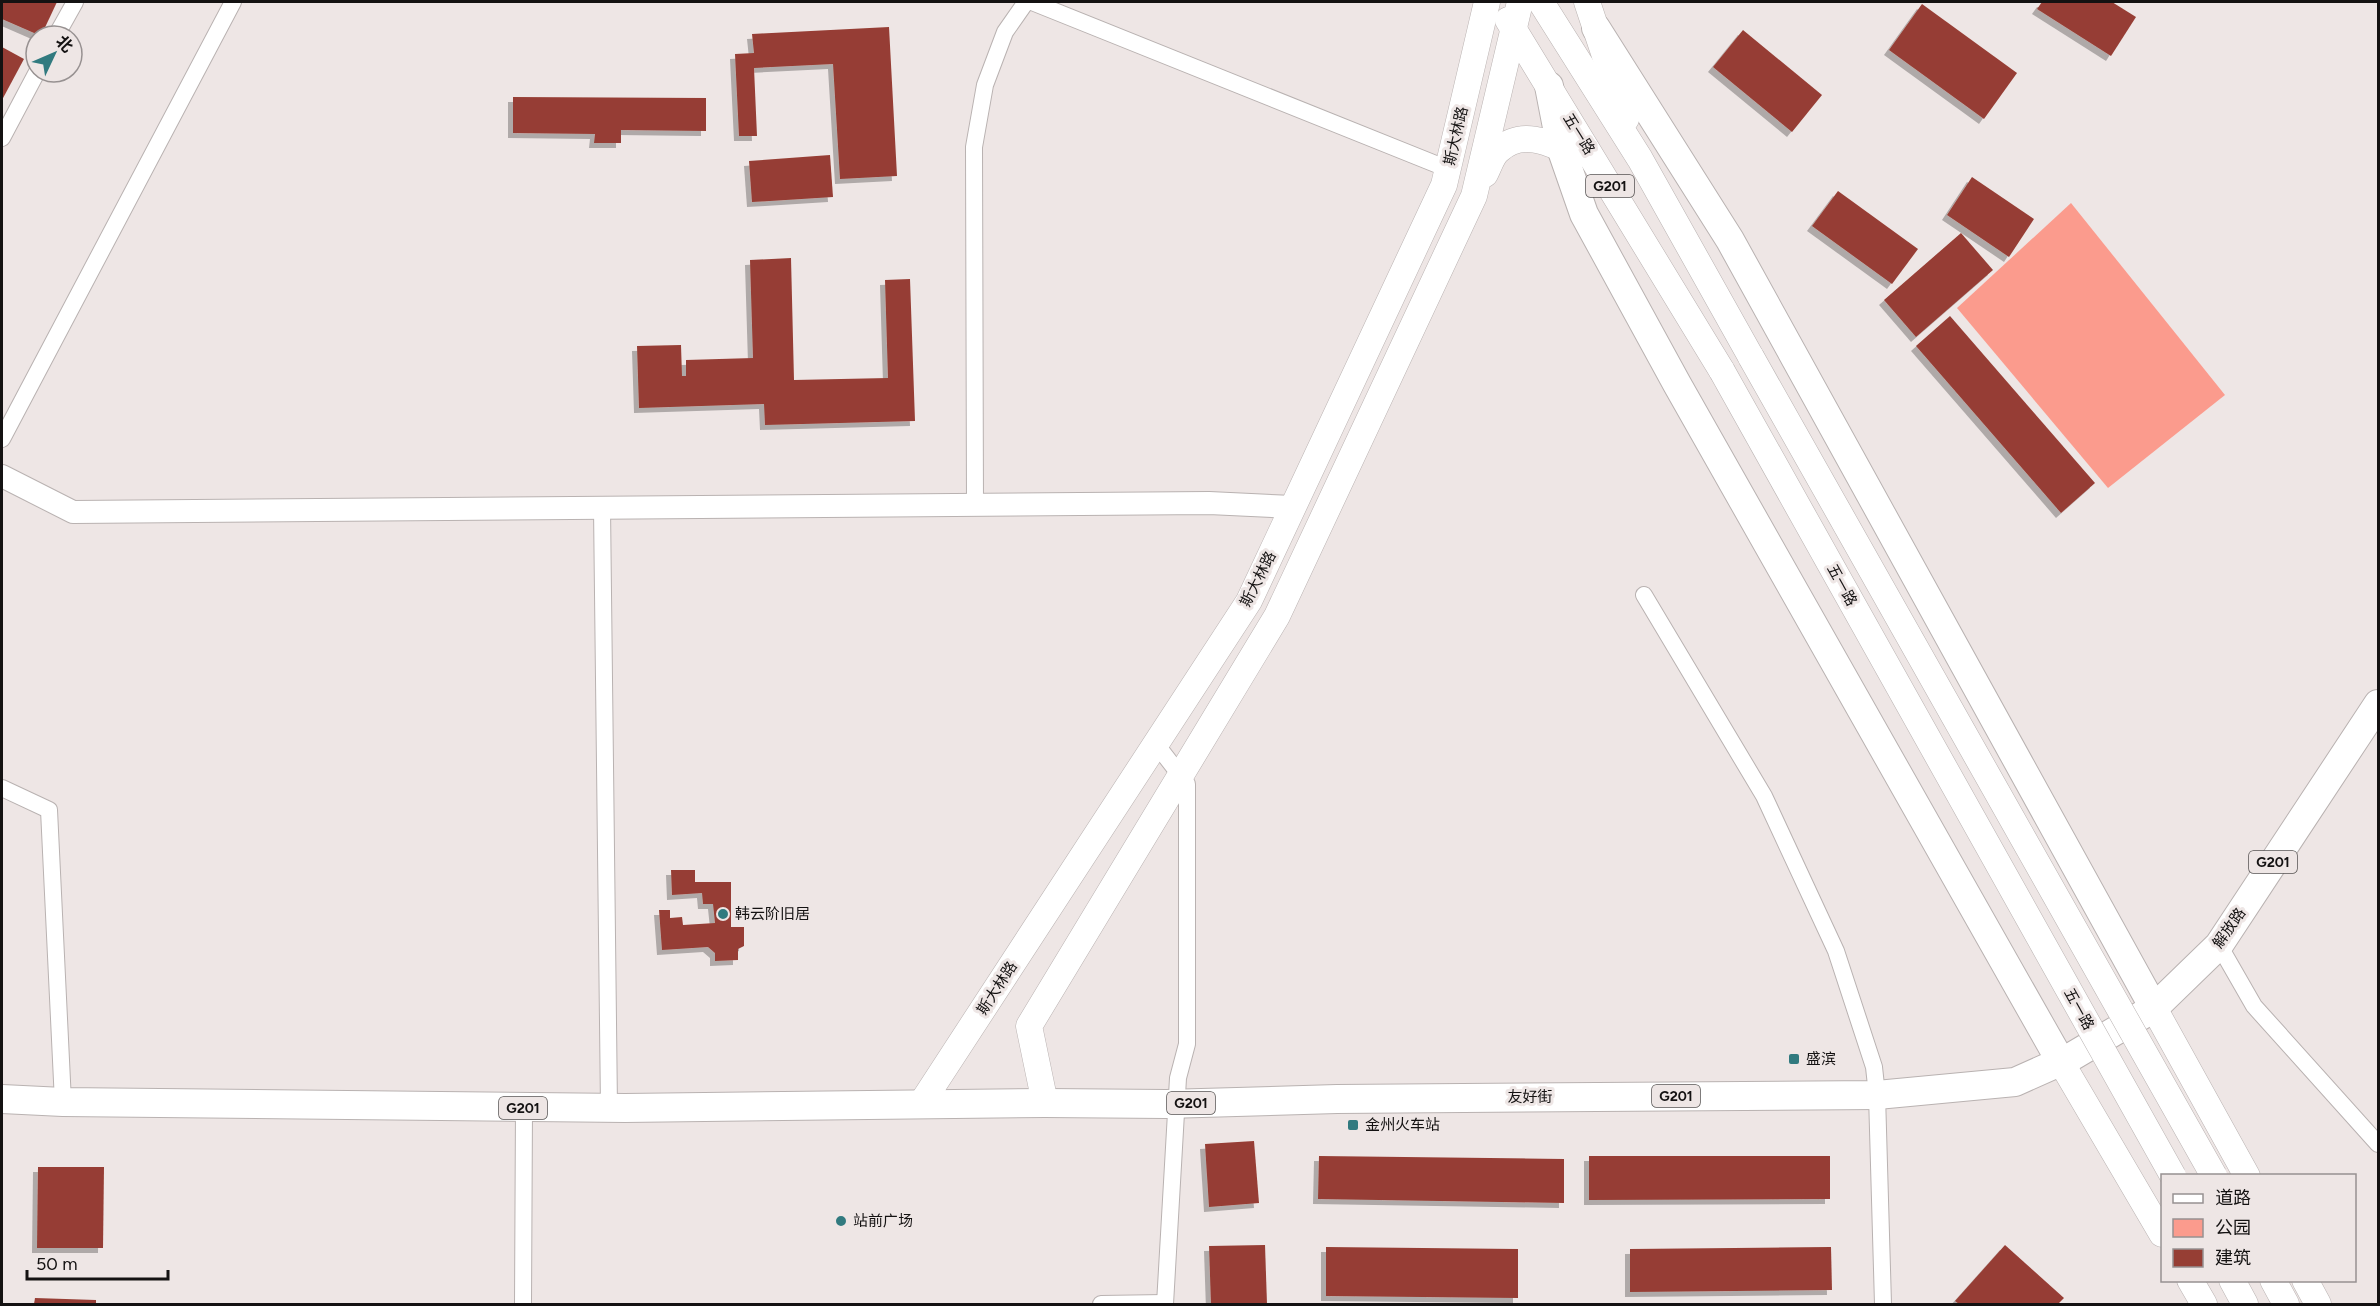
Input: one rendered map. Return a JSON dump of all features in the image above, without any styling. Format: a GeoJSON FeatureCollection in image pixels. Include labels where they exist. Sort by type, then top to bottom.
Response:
{"type":"FeatureCollection","features":[{"type":"Feature","properties":{"kind":"highway"},"geometry":{"type":"LineString","coordinates":[[1596,28],[1730,240],[2154,1008]]}},
{"type":"Feature","properties":{"kind":"highway"},"geometry":{"type":"LineString","coordinates":[[1549,86],[1561,148],[1590,224],[1677,384],[2061,1062]]}},
{"type":"Feature","properties":{"kind":"highway","name":"解放路"},"geometry":{"type":"LineString","coordinates":[[2014,1082],[2061,1062],[2154,1008],[2219,945],[2379,704]]}},
{"type":"Feature","properties":{"kind":"highway","name":"友好街"},"geometry":{"type":"LineString","coordinates":[[1045,1102],[1176,1104],[1348,1099],[1877,1095],[2014,1082]]}},
{"type":"Feature","properties":{"kind":"highway","name":"G201"},"geometry":{"type":"LineString","coordinates":[[2,1099],[63,1102],[524,1108],[1045,1102]]}},
{"type":"Feature","properties":{"kind":"main road","name":"斯大林路"},"geometry":{"type":"LineString","coordinates":[[921,1104],[1249,601],[1444,185],[1487,2]]}},
{"type":"Feature","properties":{"kind":"main road","name":"五一路"},"geometry":{"type":"LineString","coordinates":[[1497,2],[1722,371],[2172,1174]]}},
{"type":"Feature","properties":{"kind":"main road","name":"斯大林路"},"geometry":{"type":"LineString","coordinates":[[1045,1102],[1029,1026],[1277,616],[1474,196],[1520,2]]}},
{"type":"Feature","properties":{"kind":"main road"},"geometry":{"type":"LineString","coordinates":[[1541,2],[1640,159],[2213,1174]]}},
{"type":"Feature","properties":{"kind":"main road"},"geometry":{"type":"LineString","coordinates":[[1587,2],[1640,159]]}},
{"type":"Feature","properties":{"kind":"main road"},"geometry":{"type":"LineString","coordinates":[[1474,196],[1497,151],[1513,140],[1541,139],[1597,164]]}},
{"type":"Feature","properties":{"kind":"main road"},"geometry":{"type":"LineString","coordinates":[[2154,1008],[2246,1174]]}},
{"type":"Feature","properties":{"kind":"main road"},"geometry":{"type":"LineString","coordinates":[[2061,1062],[2161,1231]]}},
{"type":"Feature","properties":{"kind":"main road"},"geometry":{"type":"LineString","coordinates":[[2191,1282],[2204,1305]]}},
{"type":"Feature","properties":{"kind":"main road"},"geometry":{"type":"LineString","coordinates":[[2233,1282],[2245,1305]]}},
{"type":"Feature","properties":{"kind":"main road"},"geometry":{"type":"LineString","coordinates":[[2274,1282],[2286,1305]]}},
{"type":"Feature","properties":{"kind":"main road"},"geometry":{"type":"LineString","coordinates":[[2306,1282],[2318,1305]]}},
{"type":"Feature","properties":{"kind":"street"},"geometry":{"type":"LineString","coordinates":[[63,24],[75,2]]}},
{"type":"Feature","properties":{"kind":"street"},"geometry":{"type":"LineString","coordinates":[[2,439],[232,2]]}},
{"type":"Feature","properties":{"kind":"street"},"geometry":{"type":"LineString","coordinates":[[975,505],[974,147],[985,85],[1005,32],[1026,2]]}},
{"type":"Feature","properties":{"kind":"street"},"geometry":{"type":"LineString","coordinates":[[1032,2],[1448,169]]}},
{"type":"Feature","properties":{"kind":"street"},"geometry":{"type":"LineString","coordinates":[[2,138],[31,84]]}},
{"type":"Feature","properties":{"kind":"street"},"geometry":{"type":"LineString","coordinates":[[2,476],[73,512],[1209,502],[1293,507]]}},
{"type":"Feature","properties":{"kind":"street"},"geometry":{"type":"LineString","coordinates":[[602,508],[609,1108]]}},
{"type":"Feature","properties":{"kind":"street"},"geometry":{"type":"LineString","coordinates":[[1644,595],[1764,796],[1836,951],[1874,1068],[1877,1095],[1883,1305]]}},
{"type":"Feature","properties":{"kind":"street"},"geometry":{"type":"LineString","coordinates":[[1101,1305],[1165,1304],[1178,1078],[1187,1044],[1187,784],[1156,744]]}},
{"type":"Feature","properties":{"kind":"street"},"geometry":{"type":"LineString","coordinates":[[2,788],[49,810],[63,1102]]}},
{"type":"Feature","properties":{"kind":"street"},"geometry":{"type":"LineString","coordinates":[[2219,945],[2254,1006],[2379,1144]]}},
{"type":"Feature","properties":{"kind":"street"},"geometry":{"type":"LineString","coordinates":[[523,1305],[524,1108]]}},
{"type":"Feature","properties":{"kind":"green space"},"geometry":{"type":"Polygon","coordinates":[[[2071,203],[2225,395],[2108,488],[1957,308],[2071,203]]]}},
{"type":"Feature","properties":{"kind":"building"},"geometry":{"type":"Polygon","coordinates":[[[2,2],[57,2],[47,24],[24,24],[24,29],[2,19],[2,2]]]}},
{"type":"Feature","properties":{"kind":"building"},"geometry":{"type":"Polygon","coordinates":[[[2042,2],[2112,2],[2136,17],[2111,56],[2037,9],[2042,2]]]}},
{"type":"Feature","properties":{"kind":"building"},"geometry":{"type":"Polygon","coordinates":[[[1922,4],[2017,73],[1984,119],[1889,50],[1922,4]]]}},
{"type":"Feature","properties":{"kind":"building"},"geometry":{"type":"Polygon","coordinates":[[[889,27],[897,176],[840,179],[833,64],[754,68],[757,136],[739,136],[735,54],[754,53],[752,34],[889,27]]]}},
{"type":"Feature","properties":{"kind":"building"},"geometry":{"type":"Polygon","coordinates":[[[1743,30],[1822,95],[1792,132],[1713,67],[1743,30]]]}},
{"type":"Feature","properties":{"kind":"building"},"geometry":{"type":"Polygon","coordinates":[[[2,47],[24,59],[2,100],[2,47]]]}},
{"type":"Feature","properties":{"kind":"building"},"geometry":{"type":"Polygon","coordinates":[[[513,97],[706,98],[706,131],[621,130],[621,143],[594,143],[595,134],[513,133],[513,97]]]}},
{"type":"Feature","properties":{"kind":"building"},"geometry":{"type":"Polygon","coordinates":[[[830,155],[833,197],[752,202],[749,161],[830,155]]]}},
{"type":"Feature","properties":{"kind":"building"},"geometry":{"type":"Polygon","coordinates":[[[1972,177],[2034,219],[2009,257],[1947,215],[1972,177]]]}},
{"type":"Feature","properties":{"kind":"building"},"geometry":{"type":"Polygon","coordinates":[[[1838,191],[1918,249],[1892,284],[1812,226],[1838,191]]]}},
{"type":"Feature","properties":{"kind":"building"},"geometry":{"type":"Polygon","coordinates":[[[1961,233],[1993,270],[1916,337],[1884,300],[1961,233]]]}},
{"type":"Feature","properties":{"kind":"building"},"geometry":{"type":"Polygon","coordinates":[[[791,258],[794,380],[888,378],[885,280],[910,279],[915,421],[765,425],[764,404],[639,408],[637,346],[681,345],[682,376],[686,376],[686,360],[753,358],[750,260],[791,258]]]}},
{"type":"Feature","properties":{"kind":"building"},"geometry":{"type":"Polygon","coordinates":[[[1950,316],[2095,483],[2061,513],[1916,346],[1950,316]]]}},
{"type":"Feature","properties":{"kind":"building","name":"韩云阶旧居"},"geometry":{"type":"Polygon","coordinates":[[[671,870],[695,870],[695,882],[731,882],[731,927],[744,927],[744,946],[738,949],[738,960],[715,961],[715,953],[708,947],[662,950],[659,910],[670,910],[670,918],[682,917],[683,925],[715,923],[713,904],[703,904],[702,893],[672,895],[671,870]]]}},
{"type":"Feature","properties":{"kind":"building"},"geometry":{"type":"Polygon","coordinates":[[[1254,1141],[1259,1203],[1209,1207],[1205,1144],[1254,1141]]]}},
{"type":"Feature","properties":{"kind":"building"},"geometry":{"type":"Polygon","coordinates":[[[1319,1156],[1564,1159],[1564,1203],[1318,1199],[1319,1156]]]}},
{"type":"Feature","properties":{"kind":"building"},"geometry":{"type":"Polygon","coordinates":[[[1589,1156],[1830,1156],[1830,1199],[1589,1200],[1589,1156]]]}},
{"type":"Feature","properties":{"kind":"building"},"geometry":{"type":"Polygon","coordinates":[[[38,1167],[104,1167],[103,1248],[37,1248],[38,1167]]]}},
{"type":"Feature","properties":{"kind":"building"},"geometry":{"type":"Polygon","coordinates":[[[1265,1245],[1267,1304],[1211,1304],[1209,1246],[1265,1245]]]}},
{"type":"Feature","properties":{"kind":"building"},"geometry":{"type":"Polygon","coordinates":[[[2005,1245],[2064,1298],[2058,1304],[1959,1304],[1955,1301],[2005,1245]]]}},
{"type":"Feature","properties":{"kind":"building"},"geometry":{"type":"Polygon","coordinates":[[[1326,1247],[1518,1249],[1518,1298],[1326,1296],[1326,1247]]]}},
{"type":"Feature","properties":{"kind":"building"},"geometry":{"type":"Polygon","coordinates":[[[1831,1247],[1832,1290],[1630,1292],[1630,1249],[1831,1247]]]}},
{"type":"Feature","properties":{"kind":"building"},"geometry":{"type":"Polygon","coordinates":[[[35,1298],[96,1300],[96,1304],[34,1304],[35,1298]]]}},
{"type":"Feature","properties":{"kind":"place","name":"韩云阶旧居"},"geometry":{"type":"Point","coordinates":[723,914]}},
{"type":"Feature","properties":{"kind":"place","name":"盛滨"},"geometry":{"type":"Point","coordinates":[1794,1059]}},
{"type":"Feature","properties":{"kind":"place","name":"金州火车站"},"geometry":{"type":"Point","coordinates":[1353,1125]}},
{"type":"Feature","properties":{"kind":"place","name":"站前广场"},"geometry":{"type":"Point","coordinates":[841,1221]}}]}
